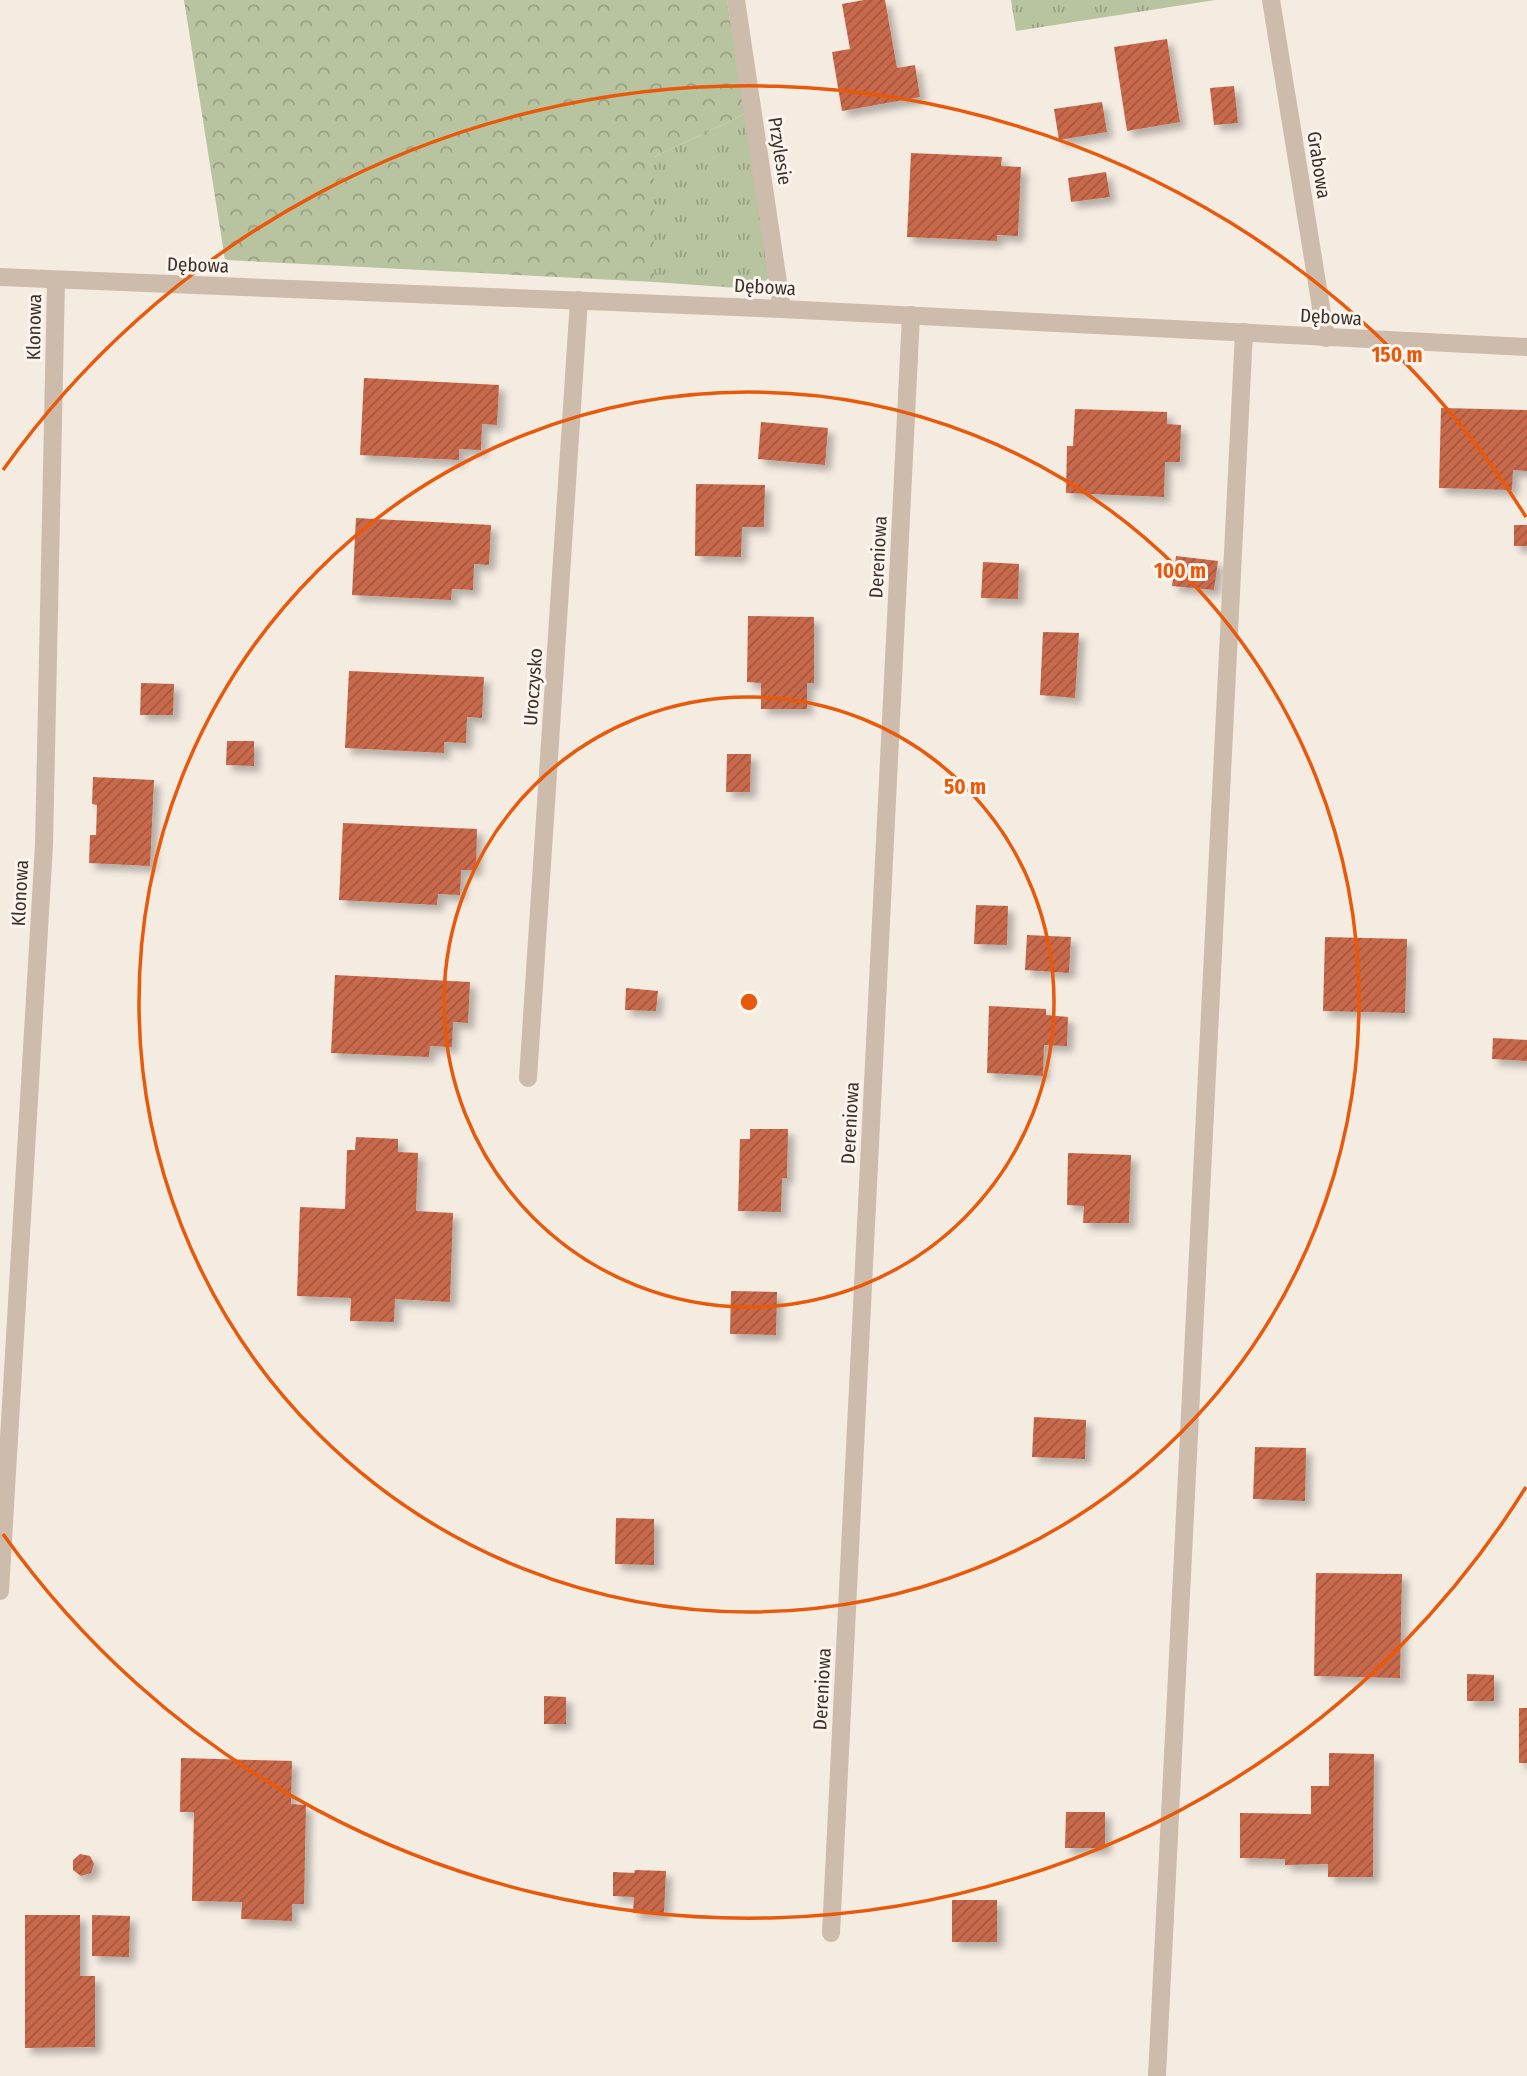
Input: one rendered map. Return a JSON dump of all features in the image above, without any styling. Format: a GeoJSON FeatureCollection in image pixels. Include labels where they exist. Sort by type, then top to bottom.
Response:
{"type":"FeatureCollection","features":[{"type":"Feature","properties":{"kind":"street","name":"Przylesie"},"geometry":{"type":"LineString","coordinates":[[736,0],[782,309]]}},
{"type":"Feature","properties":{"kind":"street","name":"Grabowa"},"geometry":{"type":"LineString","coordinates":[[1271,0],[1326,338]]}},
{"type":"Feature","properties":{"kind":"street","name":"Dębowa"},"geometry":{"type":"LineString","coordinates":[[0,277],[782,309],[1527,348]]}},
{"type":"Feature","properties":{"kind":"street","name":"Klonowa"},"geometry":{"type":"LineString","coordinates":[[0,1591],[44,845],[56,281]]}},
{"type":"Feature","properties":{"kind":"street","name":"Uroczysko"},"geometry":{"type":"LineString","coordinates":[[528,1077],[579,300]]}},
{"type":"Feature","properties":{"kind":"street","name":"Dereniowa"},"geometry":{"type":"LineString","coordinates":[[831,1933],[911,315]]}},
{"type":"Feature","properties":{"kind":"street"},"geometry":{"type":"LineString","coordinates":[[1157,2076],[1244,332]]}},
{"type":"Feature","properties":{"kind":"green space"},"geometry":{"type":"Polygon","coordinates":[[[184,0],[727,0],[745,114],[654,157],[654,282],[225,260],[184,0]]]}},
{"type":"Feature","properties":{"kind":"green space"},"geometry":{"type":"Polygon","coordinates":[[[1011,0],[1215,0],[1016,31],[1011,0]]]}},
{"type":"Feature","properties":{"kind":"green space"},"geometry":{"type":"Polygon","coordinates":[[[745,114],[769,278],[753,289],[654,282],[654,157],[745,114]]]}},
{"type":"Feature","properties":{"kind":"building"},"geometry":{"type":"Polygon","coordinates":[[[885,0],[897,68],[915,65],[920,97],[842,111],[832,52],[850,49],[842,4],[885,0]]]}},
{"type":"Feature","properties":{"kind":"building"},"geometry":{"type":"Polygon","coordinates":[[[1167,39],[1180,122],[1127,131],[1114,47],[1167,39]]]}},
{"type":"Feature","properties":{"kind":"building"},"geometry":{"type":"Polygon","coordinates":[[[1234,86],[1238,123],[1214,125],[1210,88],[1234,86]]]}},
{"type":"Feature","properties":{"kind":"building"},"geometry":{"type":"Polygon","coordinates":[[[1102,102],[1107,132],[1059,140],[1054,109],[1102,102]]]}},
{"type":"Feature","properties":{"kind":"building"},"geometry":{"type":"Polygon","coordinates":[[[911,153],[1002,157],[1001,166],[1021,167],[1018,236],[997,235],[997,241],[907,237],[911,153]]]}},
{"type":"Feature","properties":{"kind":"building"},"geometry":{"type":"Polygon","coordinates":[[[1106,172],[1110,197],[1071,202],[1068,178],[1106,172]]]}},
{"type":"Feature","properties":{"kind":"building"},"geometry":{"type":"Polygon","coordinates":[[[364,378],[499,385],[497,425],[482,424],[481,450],[459,449],[459,460],[360,455],[364,378]]]}},
{"type":"Feature","properties":{"kind":"building"},"geometry":{"type":"Polygon","coordinates":[[[1441,408],[1527,410],[1527,471],[1513,470],[1512,490],[1439,488],[1441,408]]]}},
{"type":"Feature","properties":{"kind":"building"},"geometry":{"type":"Polygon","coordinates":[[[1075,409],[1167,412],[1167,424],[1181,425],[1180,462],[1165,462],[1164,497],[1066,493],[1067,446],[1073,446],[1075,409]]]}},
{"type":"Feature","properties":{"kind":"building"},"geometry":{"type":"Polygon","coordinates":[[[761,422],[828,428],[825,465],[758,459],[761,422]]]}},
{"type":"Feature","properties":{"kind":"building"},"geometry":{"type":"Polygon","coordinates":[[[696,484],[765,485],[764,527],[742,527],[741,557],[695,556],[696,484]]]}},
{"type":"Feature","properties":{"kind":"building"},"geometry":{"type":"Polygon","coordinates":[[[356,518],[491,525],[489,565],[474,564],[473,590],[452,589],[451,600],[352,595],[356,518]]]}},
{"type":"Feature","properties":{"kind":"building"},"geometry":{"type":"Polygon","coordinates":[[[1514,525],[1527,525],[1527,546],[1514,546],[1514,525]]]}},
{"type":"Feature","properties":{"kind":"building"},"geometry":{"type":"Polygon","coordinates":[[[1176,556],[1218,561],[1214,590],[1172,586],[1176,556]]]}},
{"type":"Feature","properties":{"kind":"building"},"geometry":{"type":"Polygon","coordinates":[[[983,562],[1019,564],[1018,599],[981,598],[983,562]]]}},
{"type":"Feature","properties":{"kind":"building"},"geometry":{"type":"Polygon","coordinates":[[[748,616],[814,617],[814,683],[807,683],[807,709],[761,709],[761,683],[747,682],[748,616]]]}},
{"type":"Feature","properties":{"kind":"building"},"geometry":{"type":"Polygon","coordinates":[[[1043,632],[1079,633],[1075,698],[1040,695],[1043,632]]]}},
{"type":"Feature","properties":{"kind":"building"},"geometry":{"type":"Polygon","coordinates":[[[349,671],[484,677],[482,718],[467,717],[466,743],[444,742],[444,753],[345,748],[349,671]]]}},
{"type":"Feature","properties":{"kind":"building"},"geometry":{"type":"Polygon","coordinates":[[[141,683],[174,684],[173,715],[140,715],[141,683]]]}},
{"type":"Feature","properties":{"kind":"building"},"geometry":{"type":"Polygon","coordinates":[[[227,741],[254,741],[254,766],[226,765],[227,741]]]}},
{"type":"Feature","properties":{"kind":"building"},"geometry":{"type":"Polygon","coordinates":[[[727,754],[751,754],[750,792],[726,792],[727,754]]]}},
{"type":"Feature","properties":{"kind":"building"},"geometry":{"type":"Polygon","coordinates":[[[93,777],[154,780],[150,866],[89,863],[90,835],[96,835],[97,805],[92,804],[93,777]]]}},
{"type":"Feature","properties":{"kind":"building"},"geometry":{"type":"Polygon","coordinates":[[[343,823],[477,829],[476,870],[461,870],[460,895],[438,894],[437,905],[339,900],[343,823]]]}},
{"type":"Feature","properties":{"kind":"building"},"geometry":{"type":"Polygon","coordinates":[[[976,905],[1008,906],[1007,945],[974,944],[976,905]]]}},
{"type":"Feature","properties":{"kind":"building"},"geometry":{"type":"Polygon","coordinates":[[[1027,935],[1071,937],[1069,973],[1025,970],[1027,935]]]}},
{"type":"Feature","properties":{"kind":"building"},"geometry":{"type":"Polygon","coordinates":[[[1325,937],[1407,939],[1405,1013],[1323,1011],[1325,937]]]}},
{"type":"Feature","properties":{"kind":"building"},"geometry":{"type":"Polygon","coordinates":[[[335,975],[470,982],[468,1023],[453,1022],[452,1047],[430,1046],[429,1057],[331,1053],[335,975]]]}},
{"type":"Feature","properties":{"kind":"building"},"geometry":{"type":"Polygon","coordinates":[[[626,988],[658,991],[656,1011],[625,1010],[626,988]]]}},
{"type":"Feature","properties":{"kind":"building"},"geometry":{"type":"Polygon","coordinates":[[[989,1006],[1046,1009],[1046,1015],[1068,1017],[1067,1046],[1044,1045],[1043,1076],[987,1073],[989,1006]]]}},
{"type":"Feature","properties":{"kind":"building"},"geometry":{"type":"Polygon","coordinates":[[[1493,1038],[1527,1040],[1527,1061],[1492,1059],[1493,1038]]]}},
{"type":"Feature","properties":{"kind":"building"},"geometry":{"type":"Polygon","coordinates":[[[750,1129],[788,1129],[787,1178],[782,1178],[781,1212],[738,1211],[740,1139],[750,1139],[750,1129]]]}},
{"type":"Feature","properties":{"kind":"building"},"geometry":{"type":"Polygon","coordinates":[[[356,1137],[398,1139],[398,1152],[418,1153],[416,1211],[453,1213],[450,1302],[395,1299],[394,1322],[350,1321],[351,1298],[297,1296],[300,1207],[345,1209],[347,1150],[355,1150],[356,1137]]]}},
{"type":"Feature","properties":{"kind":"building"},"geometry":{"type":"Polygon","coordinates":[[[1068,1153],[1131,1155],[1129,1223],[1083,1223],[1084,1206],[1067,1205],[1068,1153]]]}},
{"type":"Feature","properties":{"kind":"building"},"geometry":{"type":"Polygon","coordinates":[[[731,1291],[777,1292],[776,1335],[730,1334],[731,1291]]]}},
{"type":"Feature","properties":{"kind":"building"},"geometry":{"type":"Polygon","coordinates":[[[1034,1417],[1086,1420],[1085,1459],[1032,1457],[1034,1417]]]}},
{"type":"Feature","properties":{"kind":"building"},"geometry":{"type":"Polygon","coordinates":[[[1255,1447],[1306,1448],[1305,1501],[1253,1499],[1255,1447]]]}},
{"type":"Feature","properties":{"kind":"building"},"geometry":{"type":"Polygon","coordinates":[[[616,1518],[654,1519],[654,1565],[615,1564],[616,1518]]]}},
{"type":"Feature","properties":{"kind":"building"},"geometry":{"type":"Polygon","coordinates":[[[1316,1573],[1402,1574],[1400,1678],[1314,1676],[1316,1573]]]}},
{"type":"Feature","properties":{"kind":"building"},"geometry":{"type":"Polygon","coordinates":[[[1467,1674],[1494,1675],[1494,1701],[1467,1701],[1467,1674]]]}},
{"type":"Feature","properties":{"kind":"building"},"geometry":{"type":"Polygon","coordinates":[[[544,1696],[566,1697],[566,1724],[544,1724],[544,1696]]]}},
{"type":"Feature","properties":{"kind":"building"},"geometry":{"type":"Polygon","coordinates":[[[1519,1708],[1527,1708],[1527,1763],[1519,1763],[1519,1708]]]}},
{"type":"Feature","properties":{"kind":"building"},"geometry":{"type":"Polygon","coordinates":[[[1329,1753],[1374,1754],[1373,1877],[1328,1877],[1328,1864],[1285,1865],[1285,1859],[1240,1858],[1240,1813],[1311,1814],[1311,1786],[1329,1786],[1329,1753]]]}},
{"type":"Feature","properties":{"kind":"building"},"geometry":{"type":"Polygon","coordinates":[[[181,1758],[292,1761],[291,1804],[306,1805],[304,1904],[292,1904],[292,1921],[241,1919],[242,1902],[192,1901],[194,1812],[180,1812],[181,1758]]]}},
{"type":"Feature","properties":{"kind":"building"},"geometry":{"type":"Polygon","coordinates":[[[1066,1812],[1105,1812],[1105,1848],[1065,1848],[1066,1812]]]}},
{"type":"Feature","properties":{"kind":"building"},"geometry":{"type":"Polygon","coordinates":[[[80,1854],[90,1856],[94,1864],[91,1873],[81,1876],[73,1870],[73,1860],[80,1854]]]}},
{"type":"Feature","properties":{"kind":"building"},"geometry":{"type":"Polygon","coordinates":[[[635,1870],[666,1871],[664,1914],[633,1913],[634,1897],[613,1896],[613,1872],[634,1873],[635,1870]]]}},
{"type":"Feature","properties":{"kind":"building"},"geometry":{"type":"Polygon","coordinates":[[[952,1900],[997,1900],[997,1942],[952,1942],[952,1900]]]}},
{"type":"Feature","properties":{"kind":"building"},"geometry":{"type":"Polygon","coordinates":[[[25,1915],[80,1915],[80,1976],[95,1976],[95,2047],[25,2048],[25,1915]]]}},
{"type":"Feature","properties":{"kind":"building"},"geometry":{"type":"Polygon","coordinates":[[[92,1915],[130,1916],[129,1957],[92,1956],[92,1915]]]}}]}
